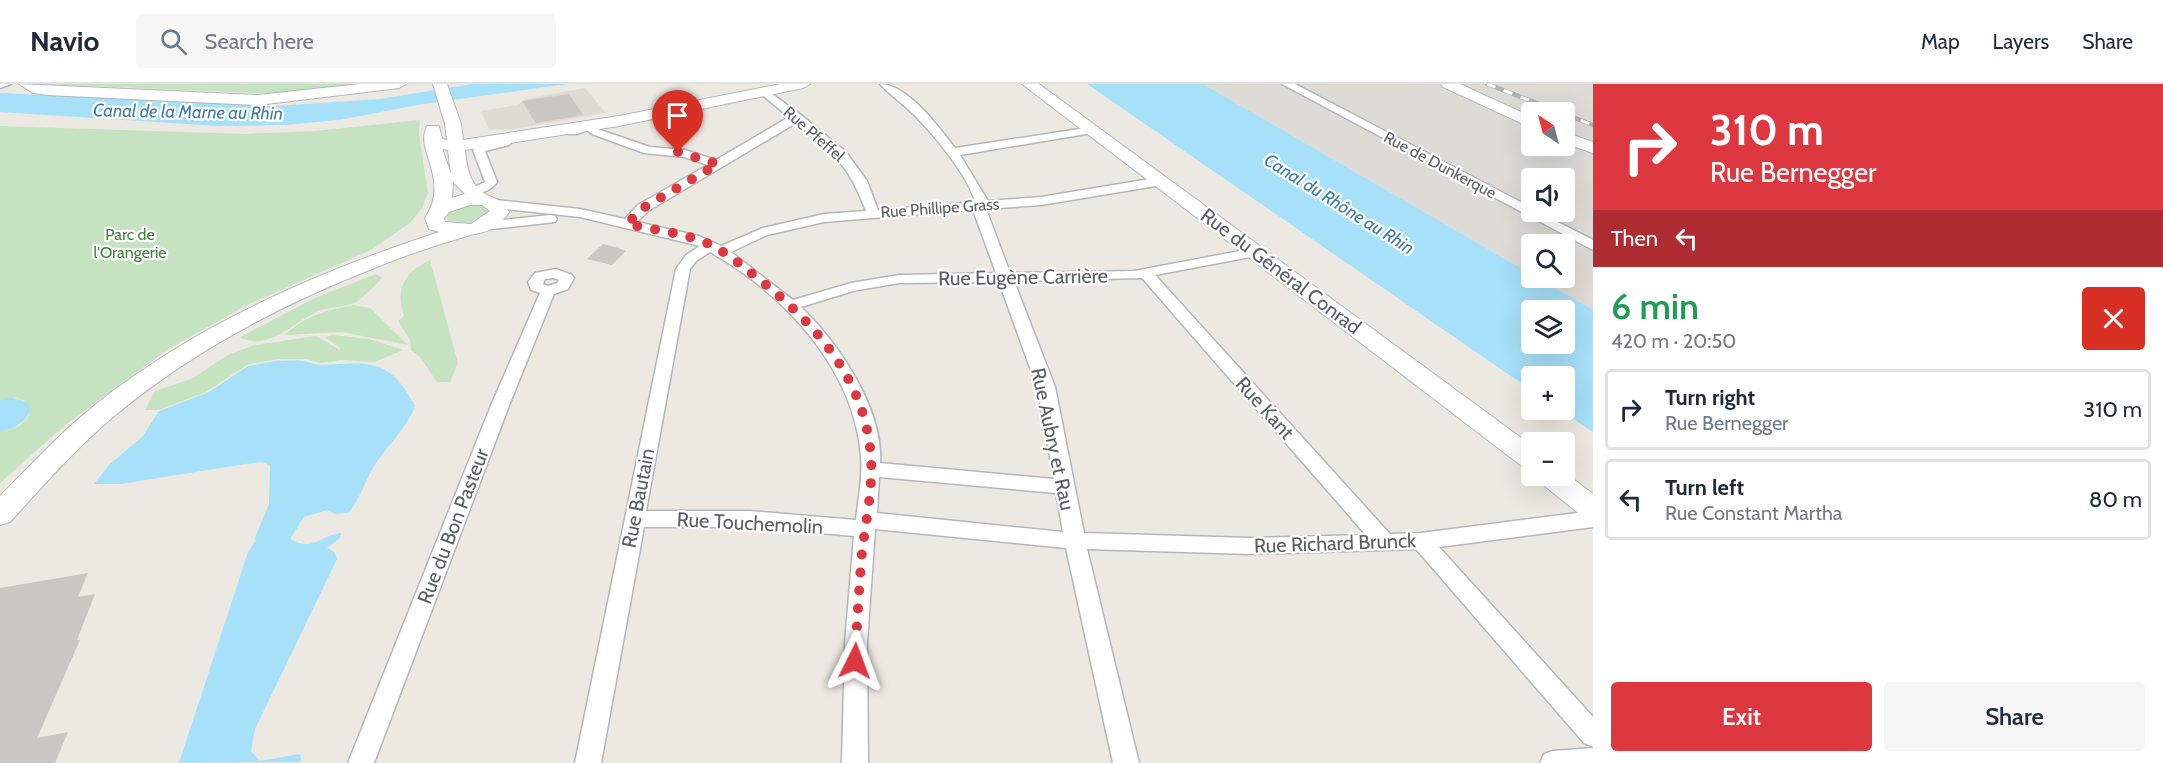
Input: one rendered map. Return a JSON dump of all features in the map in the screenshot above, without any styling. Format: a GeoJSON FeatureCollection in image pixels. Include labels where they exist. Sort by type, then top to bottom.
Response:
{"type":"FeatureCollection","features":[{"type":"Feature","properties":{"kind":"main road"},"geometry":{"type":"LineString","coordinates":[[26,84],[38,90],[47,91],[234,100],[282,99],[399,84]]}},
{"type":"Feature","properties":{"kind":"main road"},"geometry":{"type":"LineString","coordinates":[[455,135],[484,141],[635,118],[803,84]]}},
{"type":"Feature","properties":{"kind":"main road","name":"Rue du Général Conrad"},"geometry":{"type":"LineString","coordinates":[[1029,84],[1162,181],[1521,452]]}},
{"type":"Feature","properties":{"kind":"main road"},"geometry":{"type":"LineString","coordinates":[[1448,84],[1521,118]]}},
{"type":"Feature","properties":{"kind":"main road"},"geometry":{"type":"LineString","coordinates":[[0,514],[63,448],[118,400],[230,328],[282,301],[371,262],[495,220],[500,212],[460,179],[455,135],[440,105],[435,85]]}},
{"type":"Feature","properties":{"kind":"main road"},"geometry":{"type":"LineString","coordinates":[[440,105],[434,142],[445,185],[436,225],[448,230],[475,228]]}},
{"type":"Feature","properties":{"kind":"main road"},"geometry":{"type":"LineString","coordinates":[[434,142],[455,135],[510,136]]}},
{"type":"Feature","properties":{"kind":"main road"},"geometry":{"type":"LineString","coordinates":[[1575,141],[1593,148]]}},
{"type":"Feature","properties":{"kind":"main road"},"geometry":{"type":"LineString","coordinates":[[371,262],[454,202],[483,198]]}},
{"type":"Feature","properties":{"kind":"main road"},"geometry":{"type":"LineString","coordinates":[[1564,486],[1593,509]]}},
{"type":"Feature","properties":{"kind":"street"},"geometry":{"type":"LineString","coordinates":[[0,85],[6,84]]}},
{"type":"Feature","properties":{"kind":"street","name":"Rue Aubry et Rau"},"geometry":{"type":"LineString","coordinates":[[885,84],[921,114],[954,152],[982,201],[979,209],[1046,387],[1075,541],[1126,763]]}},
{"type":"Feature","properties":{"kind":"street","name":"Rue de Dunkerque"},"geometry":{"type":"LineString","coordinates":[[1287,84],[1593,246]]}},
{"type":"Feature","properties":{"kind":"street","name":"Rue Pfeffel"},"geometry":{"type":"LineString","coordinates":[[765,92],[842,155],[861,181],[873,213]]}},
{"type":"Feature","properties":{"kind":"street"},"geometry":{"type":"LineString","coordinates":[[627,224],[643,208],[797,117]]}},
{"type":"Feature","properties":{"kind":"street"},"geometry":{"type":"LineString","coordinates":[[718,164],[685,154],[648,150],[596,132],[588,125],[574,132],[484,141],[479,150],[490,182],[483,198],[580,213],[694,239],[716,248],[792,305],[823,338],[845,374],[869,435],[872,470],[856,643],[855,763]]}},
{"type":"Feature","properties":{"kind":"street"},"geometry":{"type":"LineString","coordinates":[[954,152],[1092,130]]}},
{"type":"Feature","properties":{"kind":"street","name":"Rue Phillipe Grass"},"geometry":{"type":"LineString","coordinates":[[716,248],[763,232],[824,218],[1041,201],[1162,181]]}},
{"type":"Feature","properties":{"kind":"street"},"geometry":{"type":"LineString","coordinates":[[475,228],[591,217]]}},
{"type":"Feature","properties":{"kind":"street","name":"Rue Bautain"},"geometry":{"type":"LineString","coordinates":[[588,763],[683,269],[691,258],[716,248]]}},
{"type":"Feature","properties":{"kind":"street","name":"Rue Eugène Carrière"},"geometry":{"type":"LineString","coordinates":[[792,305],[851,287],[899,279],[1146,274],[1256,252]]}},
{"type":"Feature","properties":{"kind":"street","name":"Rue Kant"},"geometry":{"type":"LineString","coordinates":[[1146,274],[1384,542]]}},
{"type":"Feature","properties":{"kind":"street","name":"Rue du Bon Pasteur"},"geometry":{"type":"LineString","coordinates":[[361,763],[501,403],[548,291]]}},
{"type":"Feature","properties":{"kind":"street"},"geometry":{"type":"LineString","coordinates":[[872,470],[1064,487]]}},
{"type":"Feature","properties":{"kind":"street","name":"Rue Touchemolin"},"geometry":{"type":"LineString","coordinates":[[634,519],[750,519],[866,525],[1075,541]]}},
{"type":"Feature","properties":{"kind":"street","name":"Rue Richard Brunck"},"geometry":{"type":"LineString","coordinates":[[1075,541],[1250,546],[1421,541],[1593,519]]}},
{"type":"Feature","properties":{"kind":"street"},"geometry":{"type":"LineString","coordinates":[[1421,541],[1593,735]]}},
{"type":"Feature","properties":{"kind":"street"},"geometry":{"type":"LineString","coordinates":[[1553,763],[1593,760]]}},
{"type":"Feature","properties":{"kind":"shaded area"},"geometry":{"type":"Polygon","coordinates":[[[1203,84],[1593,84],[1593,310],[1555,288],[1575,288],[1575,234],[1521,234],[1521,268],[1203,84]]]}},
{"type":"Feature","properties":{"kind":"shaded area"},"geometry":{"type":"Polygon","coordinates":[[[585,88],[606,113],[508,130],[489,129],[481,111],[518,105],[525,99],[585,88]]]}},
{"type":"Feature","properties":{"kind":"green space"},"geometry":{"type":"Polygon","coordinates":[[[45,84],[356,84],[282,94],[45,84]]]}},
{"type":"Feature","properties":{"kind":"green space","name":"Parc de l'Orangerie"},"geometry":{"type":"Polygon","coordinates":[[[420,120],[419,135],[428,193],[422,208],[410,223],[371,250],[247,305],[170,348],[65,425],[0,483],[0,431],[17,426],[29,415],[25,401],[16,398],[0,400],[0,126],[245,134],[315,131],[420,120]]]}},
{"type":"Feature","properties":{"kind":"green space"},"geometry":{"type":"Polygon","coordinates":[[[464,205],[482,205],[489,212],[472,223],[449,221],[447,218],[449,212],[464,205]]]}},
{"type":"Feature","properties":{"kind":"green space"},"geometry":{"type":"Polygon","coordinates":[[[430,260],[458,363],[450,382],[437,382],[420,357],[411,350],[410,340],[398,321],[404,316],[401,306],[401,289],[404,282],[414,270],[430,260]]]}},
{"type":"Feature","properties":{"kind":"green space"},"geometry":{"type":"Polygon","coordinates":[[[376,274],[382,278],[354,303],[321,310],[272,338],[251,341],[240,337],[315,298],[376,274]]]}},
{"type":"Feature","properties":{"kind":"green space"},"geometry":{"type":"Polygon","coordinates":[[[354,305],[370,308],[408,345],[342,332],[285,335],[292,328],[317,314],[354,305]]]}},
{"type":"Feature","properties":{"kind":"green space"},"geometry":{"type":"Polygon","coordinates":[[[333,335],[369,339],[403,350],[375,362],[341,360],[321,363],[305,359],[278,359],[249,364],[204,393],[159,410],[145,410],[155,391],[191,379],[230,354],[255,345],[316,336],[340,350],[325,337],[333,335]]]}},
{"type":"Feature","properties":{"kind":"water","name":"Canal de la Marne au Rhin"},"geometry":{"type":"Polygon","coordinates":[[[472,84],[568,84],[423,104],[339,120],[283,125],[218,126],[0,112],[0,93],[275,106],[380,99],[472,84]]]}},
{"type":"Feature","properties":{"kind":"water","name":"Canal du Rhône au Rhin"},"geometry":{"type":"Polygon","coordinates":[[[1087,84],[1203,84],[1521,268],[1521,288],[1555,288],[1593,310],[1593,432],[1575,420],[1575,366],[1521,366],[1521,383],[1087,84]]]}},
{"type":"Feature","properties":{"kind":"water"},"geometry":{"type":"Polygon","coordinates":[[[275,361],[303,361],[317,365],[353,363],[377,366],[397,379],[415,406],[406,423],[373,468],[359,497],[348,513],[335,514],[327,510],[304,517],[290,539],[298,543],[311,544],[341,533],[340,538],[327,548],[334,552],[337,559],[255,729],[251,751],[260,761],[300,754],[301,762],[179,763],[248,552],[256,540],[254,540],[269,504],[270,465],[261,462],[121,484],[94,484],[109,465],[143,436],[159,411],[209,392],[248,366],[275,361]]]}},
{"type":"Feature","properties":{"kind":"water"},"geometry":{"type":"Polygon","coordinates":[[[10,398],[21,400],[30,409],[18,425],[0,431],[0,400],[10,398]]]}},
{"type":"Feature","properties":{"kind":"building"},"geometry":{"type":"Polygon","coordinates":[[[569,94],[583,115],[536,123],[522,101],[569,94]]]}},
{"type":"Feature","properties":{"kind":"building"},"geometry":{"type":"Polygon","coordinates":[[[603,244],[626,251],[612,265],[587,259],[603,244]]]}},
{"type":"Feature","properties":{"kind":"building"},"geometry":{"type":"Polygon","coordinates":[[[88,573],[78,597],[95,594],[77,640],[80,640],[37,738],[68,732],[55,763],[0,763],[0,588],[88,573]]]}},
{"type":"Feature","properties":{"kind":"railway"},"geometry":{"type":"LineString","coordinates":[[1487,84],[1534,102]]}},
{"type":"Feature","properties":{"kind":"railway"},"geometry":{"type":"LineString","coordinates":[[1575,118],[1593,125]]}},
{"type":"Feature","properties":{"kind":"route"},"geometry":{"type":"LineString","coordinates":[[678,152],[718,164],[643,208],[627,224],[711,245],[734,259],[792,305],[823,338],[835,356],[863,416],[869,435],[872,470],[862,553],[855,661]]}}]}
